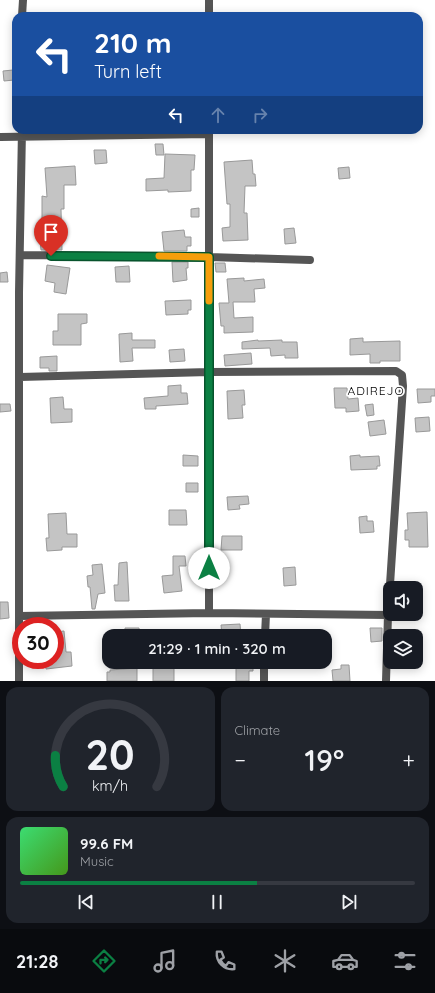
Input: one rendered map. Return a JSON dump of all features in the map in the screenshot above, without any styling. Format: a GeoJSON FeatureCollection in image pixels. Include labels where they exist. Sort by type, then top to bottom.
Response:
{"type":"FeatureCollection","features":[{"type":"Feature","properties":{"kind":"street"},"geometry":{"type":"LineString","coordinates":[[22,12],[23,0]]}},
{"type":"Feature","properties":{"kind":"street"},"geometry":{"type":"LineString","coordinates":[[209,0],[209,12]]}},
{"type":"Feature","properties":{"kind":"street"},"geometry":{"type":"LineString","coordinates":[[0,137],[22,134],[20,256],[19,681]]}},
{"type":"Feature","properties":{"kind":"street"},"geometry":{"type":"LineString","coordinates":[[209,134],[209,613]]}},
{"type":"Feature","properties":{"kind":"street"},"geometry":{"type":"LineString","coordinates":[[20,256],[209,257],[310,260]]}},
{"type":"Feature","properties":{"kind":"street"},"geometry":{"type":"LineString","coordinates":[[20,377],[209,372],[396,371],[402,375],[403,386],[390,581]]}},
{"type":"Feature","properties":{"kind":"street"},"geometry":{"type":"LineString","coordinates":[[19,616],[209,613],[383,615]]}},
{"type":"Feature","properties":{"kind":"street"},"geometry":{"type":"LineString","coordinates":[[265,629],[266,614]]}},
{"type":"Feature","properties":{"kind":"street"},"geometry":{"type":"LineString","coordinates":[[386,681],[388,621]]}},
{"type":"Feature","properties":{"kind":"street"},"geometry":{"type":"LineString","coordinates":[[264,669],[264,681]]}},
{"type":"Feature","properties":{"kind":"building"},"geometry":{"type":"Polygon","coordinates":[[[12,70],[12,80],[4,81],[3,71],[12,70]]]}},
{"type":"Feature","properties":{"kind":"building"},"geometry":{"type":"Polygon","coordinates":[[[155,144],[163,144],[164,155],[156,155],[155,144]]]}},
{"type":"Feature","properties":{"kind":"building"},"geometry":{"type":"Polygon","coordinates":[[[94,150],[106,150],[107,163],[95,164],[94,150]]]}},
{"type":"Feature","properties":{"kind":"building"},"geometry":{"type":"Polygon","coordinates":[[[165,154],[195,155],[194,170],[191,170],[191,191],[146,191],[146,179],[164,178],[165,154]]]}},
{"type":"Feature","properties":{"kind":"building"},"geometry":{"type":"Polygon","coordinates":[[[252,160],[256,186],[245,186],[244,213],[247,213],[248,240],[223,241],[222,228],[230,227],[230,204],[227,204],[224,162],[252,160]]]}},
{"type":"Feature","properties":{"kind":"building"},"geometry":{"type":"Polygon","coordinates":[[[75,166],[76,185],[64,185],[64,209],[61,209],[62,250],[41,250],[42,196],[47,197],[45,168],[75,166]]]}},
{"type":"Feature","properties":{"kind":"building"},"geometry":{"type":"Polygon","coordinates":[[[349,167],[350,178],[339,179],[338,168],[349,167]]]}},
{"type":"Feature","properties":{"kind":"building"},"geometry":{"type":"Polygon","coordinates":[[[199,208],[199,217],[191,217],[191,209],[199,208]]]}},
{"type":"Feature","properties":{"kind":"building"},"geometry":{"type":"Polygon","coordinates":[[[294,228],[296,243],[285,244],[284,229],[294,228]]]}},
{"type":"Feature","properties":{"kind":"building"},"geometry":{"type":"Polygon","coordinates":[[[184,230],[185,237],[191,237],[191,246],[187,246],[187,251],[164,251],[162,232],[184,230]]]}},
{"type":"Feature","properties":{"kind":"building"},"geometry":{"type":"Polygon","coordinates":[[[172,262],[188,262],[188,268],[186,268],[187,280],[173,282],[172,262]]]}},
{"type":"Feature","properties":{"kind":"building"},"geometry":{"type":"Polygon","coordinates":[[[215,263],[225,263],[226,272],[216,272],[215,263]]]}},
{"type":"Feature","properties":{"kind":"building"},"geometry":{"type":"Polygon","coordinates":[[[47,265],[70,268],[66,294],[54,292],[55,283],[45,281],[47,265]]]}},
{"type":"Feature","properties":{"kind":"building"},"geometry":{"type":"Polygon","coordinates":[[[129,266],[130,282],[116,282],[115,267],[129,266]]]}},
{"type":"Feature","properties":{"kind":"building"},"geometry":{"type":"Polygon","coordinates":[[[7,272],[8,282],[0,282],[0,273],[7,272]]]}},
{"type":"Feature","properties":{"kind":"building"},"geometry":{"type":"Polygon","coordinates":[[[244,278],[244,281],[264,279],[265,288],[254,289],[255,302],[233,302],[234,318],[253,317],[253,332],[224,333],[224,326],[221,326],[219,303],[229,303],[227,279],[244,278]]]}},
{"type":"Feature","properties":{"kind":"building"},"geometry":{"type":"Polygon","coordinates":[[[191,300],[191,310],[188,310],[188,314],[166,315],[165,301],[191,300]]]}},
{"type":"Feature","properties":{"kind":"building"},"geometry":{"type":"Polygon","coordinates":[[[58,314],[87,314],[87,323],[81,324],[81,345],[53,345],[53,331],[58,331],[58,314]]]}},
{"type":"Feature","properties":{"kind":"building"},"geometry":{"type":"Polygon","coordinates":[[[132,333],[132,340],[155,340],[155,348],[132,348],[133,361],[120,362],[119,334],[132,333]]]}},
{"type":"Feature","properties":{"kind":"building"},"geometry":{"type":"Polygon","coordinates":[[[363,338],[363,342],[400,341],[400,361],[380,361],[380,363],[370,363],[370,354],[350,355],[350,339],[363,338]]]}},
{"type":"Feature","properties":{"kind":"building"},"geometry":{"type":"Polygon","coordinates":[[[282,340],[282,342],[297,342],[298,358],[285,358],[285,355],[271,356],[270,348],[242,349],[242,342],[282,340]]]}},
{"type":"Feature","properties":{"kind":"building"},"geometry":{"type":"Polygon","coordinates":[[[184,349],[185,361],[170,362],[169,350],[184,349]]]}},
{"type":"Feature","properties":{"kind":"building"},"geometry":{"type":"Polygon","coordinates":[[[251,353],[252,364],[225,366],[224,355],[251,353]]]}},
{"type":"Feature","properties":{"kind":"building"},"geometry":{"type":"Polygon","coordinates":[[[57,356],[57,371],[49,371],[49,368],[40,368],[40,357],[57,356]]]}},
{"type":"Feature","properties":{"kind":"building"},"geometry":{"type":"Polygon","coordinates":[[[181,385],[181,393],[187,393],[188,404],[156,406],[156,409],[145,409],[144,398],[168,396],[168,386],[181,385]]]}},
{"type":"Feature","properties":{"kind":"building"},"geometry":{"type":"Polygon","coordinates":[[[334,388],[347,388],[348,399],[358,398],[359,411],[346,412],[346,408],[335,408],[334,388]]]}},
{"type":"Feature","properties":{"kind":"building"},"geometry":{"type":"Polygon","coordinates":[[[417,389],[435,389],[435,396],[431,396],[431,402],[418,403],[417,389]]]}},
{"type":"Feature","properties":{"kind":"building"},"geometry":{"type":"Polygon","coordinates":[[[244,390],[245,405],[242,405],[243,418],[228,419],[227,391],[244,390]]]}},
{"type":"Feature","properties":{"kind":"building"},"geometry":{"type":"Polygon","coordinates":[[[63,397],[64,409],[72,409],[72,422],[51,423],[50,398],[63,397]]]}},
{"type":"Feature","properties":{"kind":"building"},"geometry":{"type":"Polygon","coordinates":[[[0,404],[10,404],[11,411],[0,412],[0,404]]]}},
{"type":"Feature","properties":{"kind":"building"},"geometry":{"type":"Polygon","coordinates":[[[373,404],[374,415],[367,416],[365,405],[373,404]]]}},
{"type":"Feature","properties":{"kind":"building"},"geometry":{"type":"Polygon","coordinates":[[[429,417],[430,431],[416,432],[415,418],[429,417]]]}},
{"type":"Feature","properties":{"kind":"building"},"geometry":{"type":"Polygon","coordinates":[[[384,420],[386,434],[370,436],[368,422],[384,420]]]}},
{"type":"Feature","properties":{"kind":"building"},"geometry":{"type":"Polygon","coordinates":[[[183,455],[198,456],[198,466],[183,466],[183,455]]]}},
{"type":"Feature","properties":{"kind":"building"},"geometry":{"type":"Polygon","coordinates":[[[360,455],[360,457],[379,456],[380,466],[377,466],[377,469],[351,470],[350,456],[360,455]]]}},
{"type":"Feature","properties":{"kind":"building"},"geometry":{"type":"Polygon","coordinates":[[[186,483],[198,483],[198,492],[186,492],[186,483]]]}},
{"type":"Feature","properties":{"kind":"building"},"geometry":{"type":"Polygon","coordinates":[[[248,496],[249,504],[239,505],[240,509],[228,510],[227,497],[248,496]]]}},
{"type":"Feature","properties":{"kind":"building"},"geometry":{"type":"Polygon","coordinates":[[[169,510],[186,510],[187,525],[169,525],[169,510]]]}},
{"type":"Feature","properties":{"kind":"building"},"geometry":{"type":"Polygon","coordinates":[[[427,512],[428,547],[409,547],[409,540],[405,540],[405,530],[408,530],[407,513],[427,512]]]}},
{"type":"Feature","properties":{"kind":"building"},"geometry":{"type":"Polygon","coordinates":[[[66,513],[67,534],[77,534],[77,547],[62,547],[62,550],[47,551],[46,538],[49,538],[48,514],[66,513]]]}},
{"type":"Feature","properties":{"kind":"building"},"geometry":{"type":"Polygon","coordinates":[[[367,516],[367,521],[373,521],[374,532],[360,533],[359,517],[367,516]]]}},
{"type":"Feature","properties":{"kind":"building"},"geometry":{"type":"Polygon","coordinates":[[[222,536],[242,536],[242,550],[221,550],[222,536]]]}},
{"type":"Feature","properties":{"kind":"building"},"geometry":{"type":"Polygon","coordinates":[[[173,556],[185,556],[186,566],[179,566],[182,591],[164,593],[162,576],[173,575],[173,556]]]}},
{"type":"Feature","properties":{"kind":"building"},"geometry":{"type":"Polygon","coordinates":[[[127,562],[129,601],[115,601],[114,585],[118,585],[119,563],[127,562]]]}},
{"type":"Feature","properties":{"kind":"building"},"geometry":{"type":"Polygon","coordinates":[[[102,564],[105,593],[98,594],[95,609],[92,609],[90,587],[88,587],[87,576],[93,575],[92,565],[102,564]]]}},
{"type":"Feature","properties":{"kind":"building"},"geometry":{"type":"Polygon","coordinates":[[[295,567],[296,585],[284,586],[283,568],[295,567]]]}},
{"type":"Feature","properties":{"kind":"building"},"geometry":{"type":"Polygon","coordinates":[[[0,602],[8,602],[9,618],[0,619],[0,602]]]}},
{"type":"Feature","properties":{"kind":"building"},"geometry":{"type":"Polygon","coordinates":[[[240,624],[240,629],[221,629],[221,625],[240,624]]]}},
{"type":"Feature","properties":{"kind":"building"},"geometry":{"type":"Polygon","coordinates":[[[139,628],[139,629],[125,629],[139,628]]]}},
{"type":"Feature","properties":{"kind":"building"},"geometry":{"type":"Polygon","coordinates":[[[370,628],[382,628],[382,641],[371,642],[370,628]]]}},
{"type":"Feature","properties":{"kind":"building"},"geometry":{"type":"Polygon","coordinates":[[[64,631],[66,652],[71,652],[72,666],[64,667],[64,631]]]}},
{"type":"Feature","properties":{"kind":"building"},"geometry":{"type":"Polygon","coordinates":[[[341,665],[349,665],[350,681],[333,681],[332,670],[341,669],[341,665]]]}},
{"type":"Feature","properties":{"kind":"building"},"geometry":{"type":"Polygon","coordinates":[[[137,669],[137,681],[107,681],[107,672],[110,672],[110,670],[137,669]]]}},
{"type":"Feature","properties":{"kind":"building"},"geometry":{"type":"Polygon","coordinates":[[[153,669],[174,669],[174,681],[153,681],[153,669]]]}},
{"type":"Feature","properties":{"kind":"building"},"geometry":{"type":"Polygon","coordinates":[[[236,669],[253,669],[253,671],[249,671],[249,681],[236,681],[236,669]]]}},
{"type":"Feature","properties":{"kind":"slow traffic"},"geometry":{"type":"LineString","coordinates":[[159,256],[209,257],[209,301]]}},
{"type":"Feature","properties":{"kind":"district","name":"ADIREJO"},"geometry":{"type":"Point","coordinates":[376,390]}},
{"type":"Feature","properties":{"kind":"route"},"geometry":{"type":"LineString","coordinates":[[51,256],[209,257],[209,568]]}}]}
